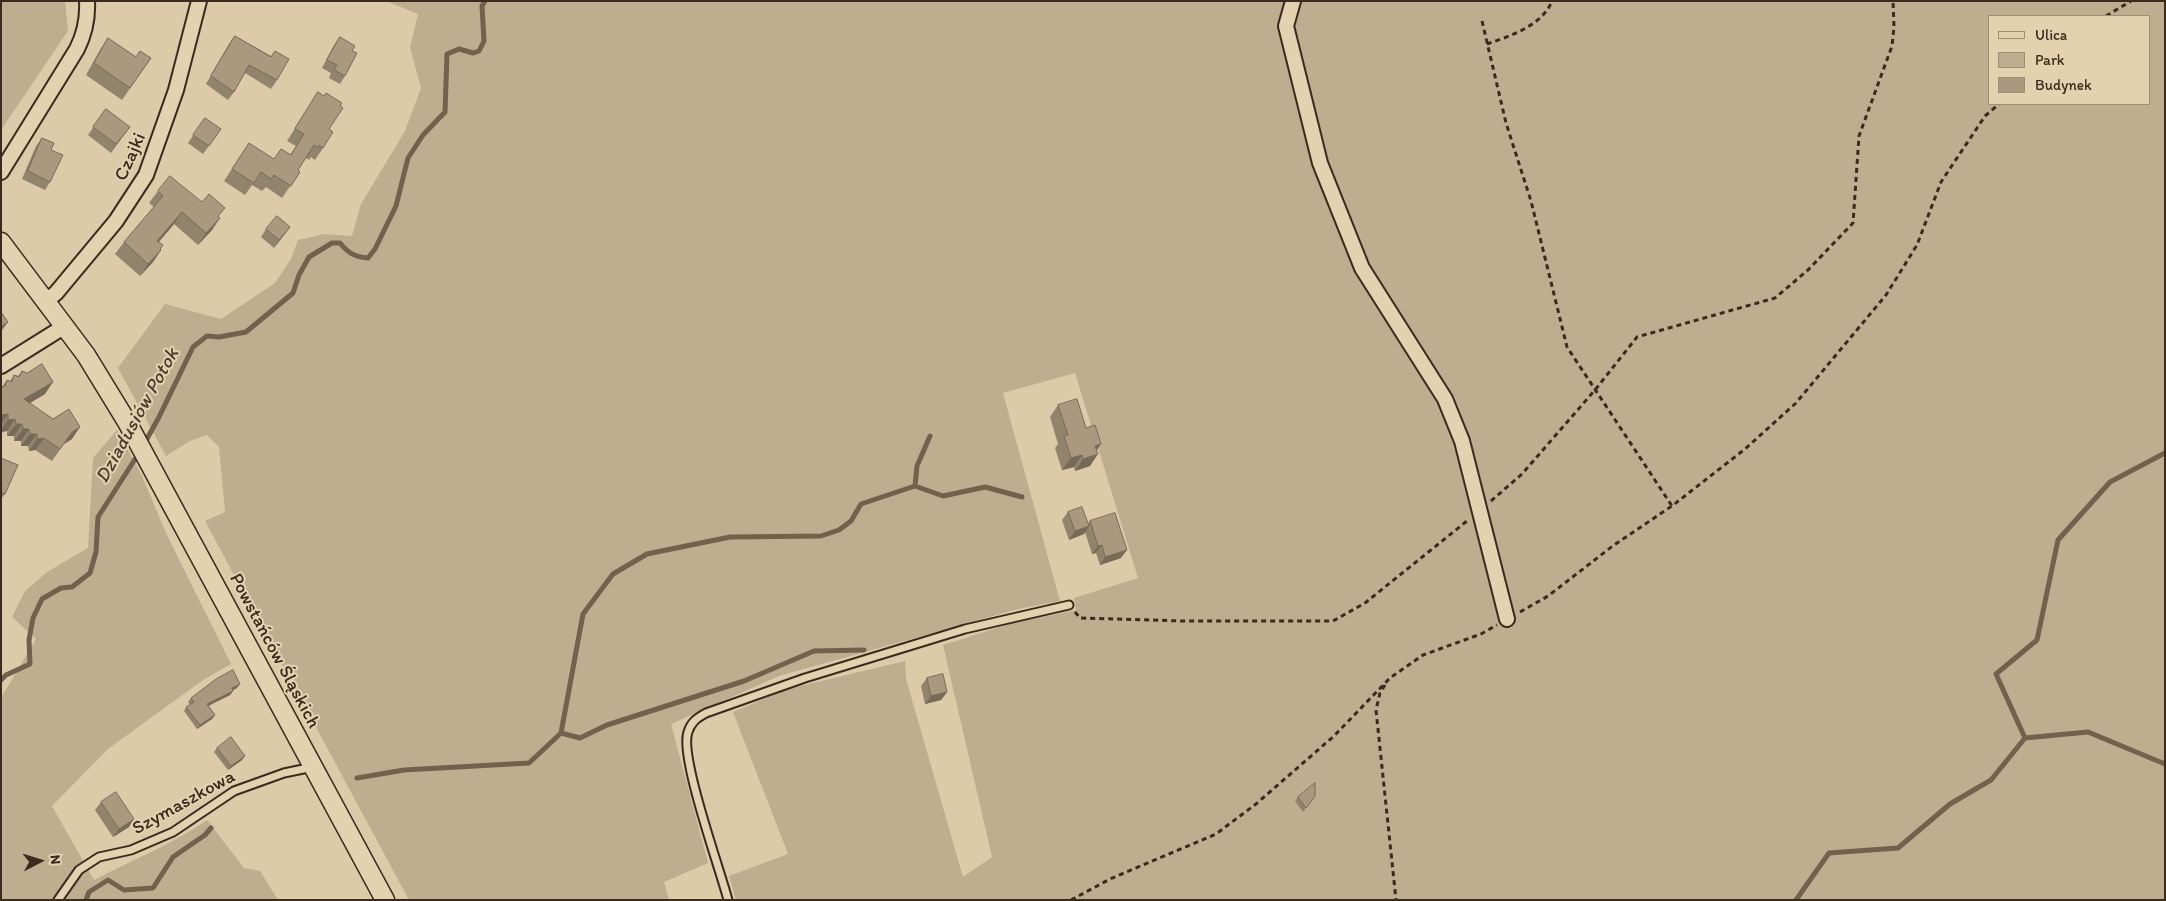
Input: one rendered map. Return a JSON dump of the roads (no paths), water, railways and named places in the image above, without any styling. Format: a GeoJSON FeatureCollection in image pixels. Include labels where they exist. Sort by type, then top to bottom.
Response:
{"type":"FeatureCollection","features":[{"type":"Feature","properties":{"kind":"street"},"geometry":{"type":"LineString","coordinates":[[1,172],[77,49],[85,33],[88,13],[87,1]]}},
{"type":"Feature","properties":{"kind":"street","name":"Czajki"},"geometry":{"type":"LineString","coordinates":[[46,301],[56,293],[116,222],[146,175],[176,90],[199,1]]}},
{"type":"Feature","properties":{"kind":"street"},"geometry":{"type":"LineString","coordinates":[[1293,1],[1286,26],[1320,163],[1362,268],[1445,399],[1462,440],[1507,619]]}},
{"type":"Feature","properties":{"kind":"street","name":"Powstańców Śląskich"},"geometry":{"type":"LineString","coordinates":[[1,242],[66,326],[127,422],[385,900]]}},
{"type":"Feature","properties":{"kind":"street"},"geometry":{"type":"LineString","coordinates":[[1,366],[66,326]]}},
{"type":"Feature","properties":{"kind":"lane"},"geometry":{"type":"LineString","coordinates":[[728,900],[690,772],[686,748],[687,733],[693,721],[706,713],[805,678],[965,629],[1069,605]]}},
{"type":"Feature","properties":{"kind":"lane","name":"Szymaszkowa"},"geometry":{"type":"LineString","coordinates":[[58,900],[79,870],[99,857],[131,850],[172,832],[234,792],[284,773],[313,767]]}},
{"type":"Feature","properties":{"kind":"waterway","name":"Dziadusiów Potok"},"geometry":{"type":"LineString","coordinates":[[143,446],[193,347],[207,336],[219,337],[246,332],[293,293],[299,275],[309,257],[332,243],[340,243],[352,254],[368,258],[375,249],[396,206],[408,158],[423,135],[445,112],[447,54],[459,49],[473,53],[479,51],[484,41],[482,6],[485,1]]}},
{"type":"Feature","properties":{"kind":"waterway"},"geometry":{"type":"LineString","coordinates":[[915,486],[917,466],[930,436]]}},
{"type":"Feature","properties":{"kind":"waterway","name":"Dziadusiów Potok"},"geometry":{"type":"LineString","coordinates":[[1,680],[6,675],[30,664],[29,640],[33,618],[42,599],[61,588],[72,587],[90,573],[96,552],[98,517],[139,453]]}},
{"type":"Feature","properties":{"kind":"waterway"},"geometry":{"type":"LineString","coordinates":[[1796,900],[1829,853],[1898,848],[1950,804],[1991,780],[2025,738],[1996,674],[2037,640],[2058,540],[2110,482],[2165,453]]}},
{"type":"Feature","properties":{"kind":"waterway"},"geometry":{"type":"LineString","coordinates":[[357,778],[404,770],[529,763],[561,733],[583,614],[613,574],[647,554],[730,537],[821,536],[839,530],[851,521],[861,504],[915,486],[943,496],[985,487],[1022,497]]}},
{"type":"Feature","properties":{"kind":"waterway"},"geometry":{"type":"LineString","coordinates":[[561,733],[580,738],[607,725],[744,681],[814,651],[864,650]]}},
{"type":"Feature","properties":{"kind":"waterway"},"geometry":{"type":"LineString","coordinates":[[2025,738],[2088,732],[2165,764]]}},
{"type":"Feature","properties":{"kind":"waterway"},"geometry":{"type":"LineString","coordinates":[[86,900],[89,892],[108,880],[124,890],[153,888],[173,857],[205,835],[211,828]]}}]}
